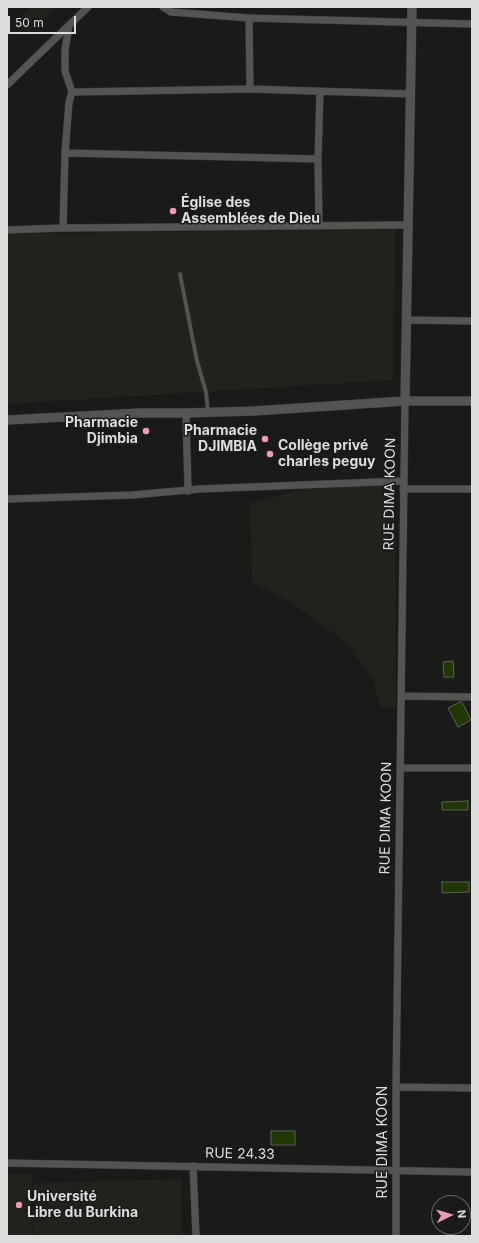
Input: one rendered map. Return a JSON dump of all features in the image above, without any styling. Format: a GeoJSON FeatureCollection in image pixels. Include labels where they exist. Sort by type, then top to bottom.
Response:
{"type":"FeatureCollection","features":[{"type":"Feature","properties":{"kind":"street"},"geometry":{"type":"LineString","coordinates":[[7,85],[88,7]]}},
{"type":"Feature","properties":{"kind":"street"},"geometry":{"type":"LineString","coordinates":[[163,7],[171,12],[249,18],[472,24]]}},
{"type":"Feature","properties":{"kind":"street"},"geometry":{"type":"LineString","coordinates":[[405,401],[412,7]]}},
{"type":"Feature","properties":{"kind":"street"},"geometry":{"type":"LineString","coordinates":[[249,18],[250,89]]}},
{"type":"Feature","properties":{"kind":"street"},"geometry":{"type":"LineString","coordinates":[[63,228],[65,153],[69,102],[72,92],[65,71],[65,50],[69,26]]}},
{"type":"Feature","properties":{"kind":"street"},"geometry":{"type":"LineString","coordinates":[[72,92],[250,89],[410,94]]}},
{"type":"Feature","properties":{"kind":"street"},"geometry":{"type":"LineString","coordinates":[[319,225],[318,159],[320,92]]}},
{"type":"Feature","properties":{"kind":"street"},"geometry":{"type":"LineString","coordinates":[[65,153],[318,159]]}},
{"type":"Feature","properties":{"kind":"street"},"geometry":{"type":"LineString","coordinates":[[7,230],[63,228],[407,225]]}},
{"type":"Feature","properties":{"kind":"street"},"geometry":{"type":"LineString","coordinates":[[406,320],[472,321]]}},
{"type":"Feature","properties":{"kind":"street"},"geometry":{"type":"LineString","coordinates":[[7,420],[208,412],[405,401],[472,401]]}},
{"type":"Feature","properties":{"kind":"street","name":"RUE DIMA KOON"},"geometry":{"type":"LineString","coordinates":[[396,1236],[396,1087],[405,401]]}},
{"type":"Feature","properties":{"kind":"street"},"geometry":{"type":"LineString","coordinates":[[186,413],[188,491]]}},
{"type":"Feature","properties":{"kind":"street"},"geometry":{"type":"LineString","coordinates":[[7,499],[132,494],[200,489],[403,481]]}},
{"type":"Feature","properties":{"kind":"street"},"geometry":{"type":"LineString","coordinates":[[403,489],[472,489]]}},
{"type":"Feature","properties":{"kind":"street"},"geometry":{"type":"LineString","coordinates":[[401,696],[472,697]]}},
{"type":"Feature","properties":{"kind":"street"},"geometry":{"type":"LineString","coordinates":[[400,768],[472,768]]}},
{"type":"Feature","properties":{"kind":"street"},"geometry":{"type":"LineString","coordinates":[[396,1087],[472,1088]]}},
{"type":"Feature","properties":{"kind":"street","name":"RUE 24.33"},"geometry":{"type":"LineString","coordinates":[[7,1163],[472,1172]]}},
{"type":"Feature","properties":{"kind":"street"},"geometry":{"type":"LineString","coordinates":[[193,1166],[196,1236]]}},
{"type":"Feature","properties":{"kind":"lane"},"geometry":{"type":"LineString","coordinates":[[180,274],[197,361],[206,392],[208,412]]}},
{"type":"Feature","properties":{"kind":"shaded area"},"geometry":{"type":"Polygon","coordinates":[[[31,7],[57,7],[24,36],[12,25],[31,7]]]}},
{"type":"Feature","properties":{"kind":"shaded area"},"geometry":{"type":"Polygon","coordinates":[[[395,229],[393,380],[7,404],[7,234],[395,229]]]}},
{"type":"Feature","properties":{"kind":"shaded area"},"geometry":{"type":"Polygon","coordinates":[[[395,484],[396,708],[380,707],[374,682],[344,641],[290,602],[252,582],[250,503],[306,489],[395,484]]]}},
{"type":"Feature","properties":{"kind":"shaded area","name":"Université Libre du Burkina"},"geometry":{"type":"Polygon","coordinates":[[[7,1174],[32,1174],[32,1236],[7,1236],[7,1174]]]}},
{"type":"Feature","properties":{"kind":"shaded area"},"geometry":{"type":"Polygon","coordinates":[[[182,1179],[182,1236],[33,1236],[34,1183],[182,1179]]]}},
{"type":"Feature","properties":{"kind":"building"},"geometry":{"type":"Polygon","coordinates":[[[453,661],[454,677],[444,677],[443,662],[453,661]]]}},
{"type":"Feature","properties":{"kind":"building"},"geometry":{"type":"Polygon","coordinates":[[[462,702],[471,720],[458,727],[448,708],[462,702]]]}},
{"type":"Feature","properties":{"kind":"building"},"geometry":{"type":"Polygon","coordinates":[[[468,801],[468,810],[442,810],[442,802],[468,801]]]}},
{"type":"Feature","properties":{"kind":"building"},"geometry":{"type":"Polygon","coordinates":[[[442,882],[469,882],[469,892],[442,893],[442,882]]]}},
{"type":"Feature","properties":{"kind":"building"},"geometry":{"type":"Polygon","coordinates":[[[271,1131],[295,1131],[295,1145],[271,1145],[271,1131]]]}},
{"type":"Feature","properties":{"kind":"place","name":"Église des Assemblées de Dieu"},"geometry":{"type":"Point","coordinates":[173,211]}},
{"type":"Feature","properties":{"kind":"place","name":"Pharmacie Djimbia"},"geometry":{"type":"Point","coordinates":[146,431]}},
{"type":"Feature","properties":{"kind":"place","name":"Pharmacie DJIMBIA"},"geometry":{"type":"Point","coordinates":[265,439]}},
{"type":"Feature","properties":{"kind":"place","name":"Collège privé charles peguy"},"geometry":{"type":"Point","coordinates":[270,454]}},
{"type":"Feature","properties":{"kind":"place","name":"Université Libre du Burkina"},"geometry":{"type":"Point","coordinates":[19,1205]}}]}
